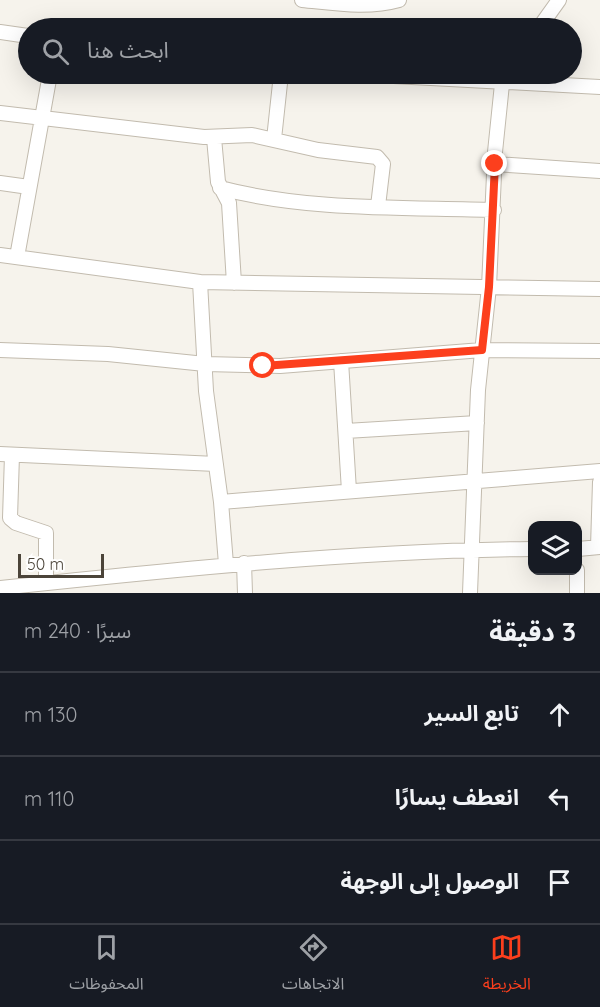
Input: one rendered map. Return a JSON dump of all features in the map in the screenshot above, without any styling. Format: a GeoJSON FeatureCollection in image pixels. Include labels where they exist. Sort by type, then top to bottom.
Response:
{"type":"FeatureCollection","features":[{"type":"Feature","properties":{"kind":"street"},"geometry":{"type":"LineString","coordinates":[[302,0],[364,5],[380,5],[399,0]]}},
{"type":"Feature","properties":{"kind":"street"},"geometry":{"type":"LineString","coordinates":[[546,18],[559,0]]}},
{"type":"Feature","properties":{"kind":"street"},"geometry":{"type":"LineString","coordinates":[[0,32],[18,35]]}},
{"type":"Feature","properties":{"kind":"street"},"geometry":{"type":"LineString","coordinates":[[17,257],[48,84]]}},
{"type":"Feature","properties":{"kind":"street"},"geometry":{"type":"LineString","coordinates":[[274,139],[280,84]]}},
{"type":"Feature","properties":{"kind":"street"},"geometry":{"type":"LineString","coordinates":[[470,593],[477,423],[489,287],[495,164],[504,84]]}},
{"type":"Feature","properties":{"kind":"street"},"geometry":{"type":"LineString","coordinates":[[564,84],[600,87]]}},
{"type":"Feature","properties":{"kind":"street"},"geometry":{"type":"LineString","coordinates":[[0,113],[214,138],[252,135],[318,150],[377,157],[383,164],[378,206]]}},
{"type":"Feature","properties":{"kind":"street"},"geometry":{"type":"LineString","coordinates":[[214,138],[220,188],[230,202],[234,283]]}},
{"type":"Feature","properties":{"kind":"street"},"geometry":{"type":"LineString","coordinates":[[495,164],[600,171]]}},
{"type":"Feature","properties":{"kind":"street"},"geometry":{"type":"LineString","coordinates":[[0,183],[29,187]]}},
{"type":"Feature","properties":{"kind":"street"},"geometry":{"type":"LineString","coordinates":[[220,188],[257,197],[378,206],[494,210]]}},
{"type":"Feature","properties":{"kind":"street"},"geometry":{"type":"LineString","coordinates":[[0,255],[200,282],[600,289]]}},
{"type":"Feature","properties":{"kind":"street"},"geometry":{"type":"LineString","coordinates":[[200,282],[205,364],[226,564]]}},
{"type":"Feature","properties":{"kind":"street"},"geometry":{"type":"LineString","coordinates":[[0,350],[108,354],[205,364],[280,366],[482,350],[600,351]]}},
{"type":"Feature","properties":{"kind":"street"},"geometry":{"type":"LineString","coordinates":[[341,362],[350,491]]}},
{"type":"Feature","properties":{"kind":"street"},"geometry":{"type":"LineString","coordinates":[[346,431],[477,423]]}},
{"type":"Feature","properties":{"kind":"street"},"geometry":{"type":"LineString","coordinates":[[46,583],[46,533],[16,523],[10,518],[6,455],[216,464]]}},
{"type":"Feature","properties":{"kind":"street"},"geometry":{"type":"LineString","coordinates":[[221,502],[600,471]]}},
{"type":"Feature","properties":{"kind":"street"},"geometry":{"type":"LineString","coordinates":[[582,549],[599,547],[600,482]]}},
{"type":"Feature","properties":{"kind":"street"},"geometry":{"type":"LineString","coordinates":[[0,588],[226,564],[471,550],[528,549]]}},
{"type":"Feature","properties":{"kind":"street"},"geometry":{"type":"LineString","coordinates":[[244,563],[245,593]]}},
{"type":"Feature","properties":{"kind":"street"},"geometry":{"type":"LineString","coordinates":[[577,593],[578,575]]}},
{"type":"Feature","properties":{"kind":"route"},"geometry":{"type":"LineString","coordinates":[[263,366],[482,350],[489,287],[495,164]]}}]}
